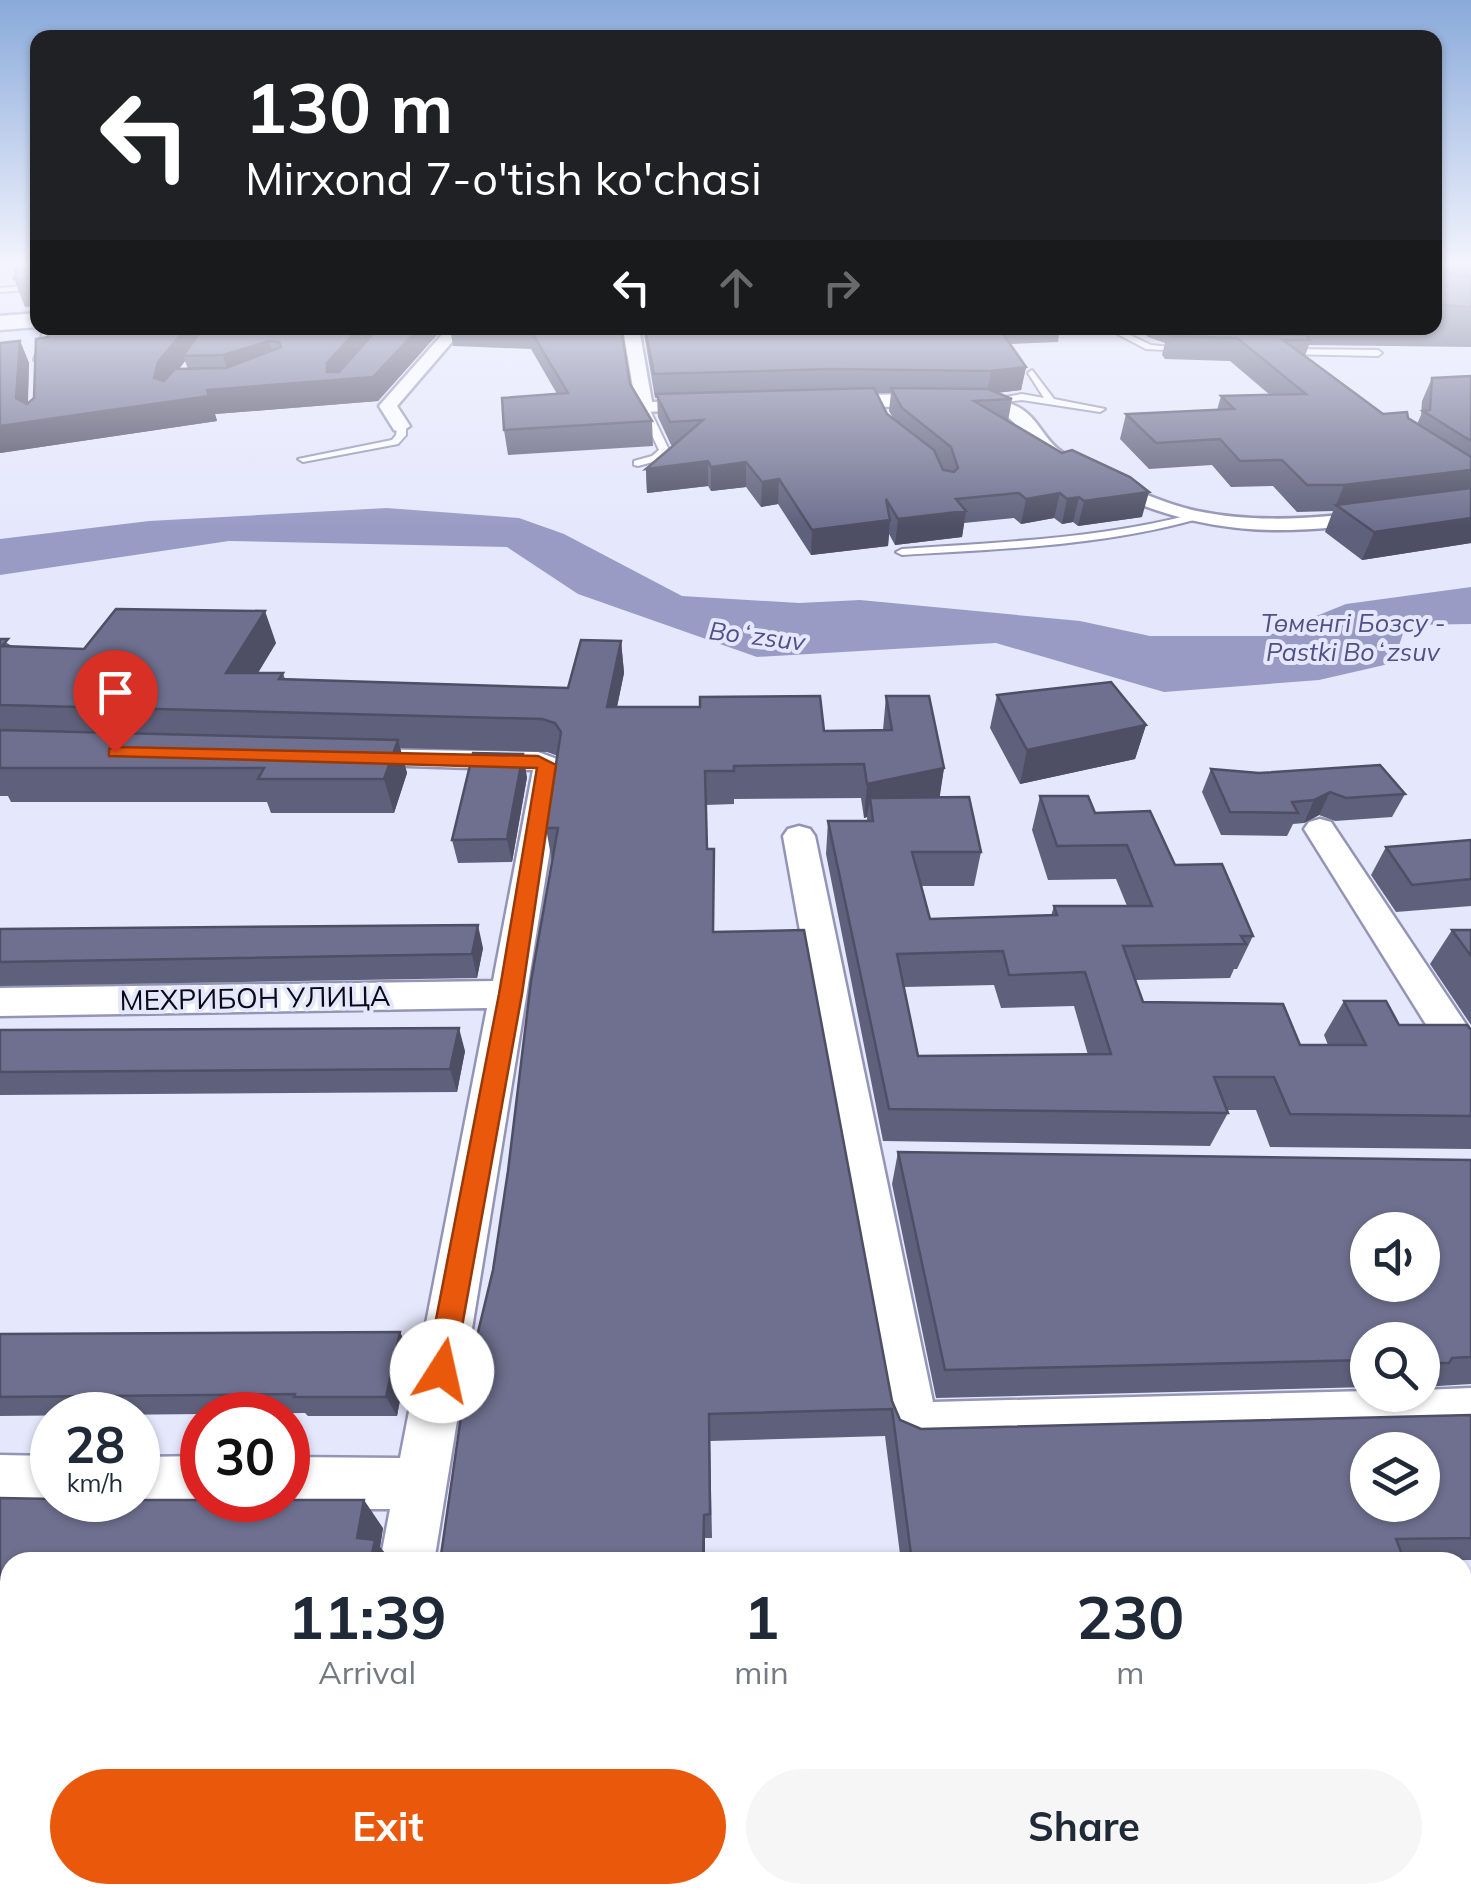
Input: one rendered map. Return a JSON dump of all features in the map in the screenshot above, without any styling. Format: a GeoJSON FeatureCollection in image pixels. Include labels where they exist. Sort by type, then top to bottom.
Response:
{"type":"FeatureCollection","features":[{"type":"Feature","properties":{"kind":"street"},"geometry":{"type":"LineString","coordinates":[[401,426],[388,406],[437,350]]}},
{"type":"Feature","properties":{"kind":"street"},"geometry":{"type":"LineString","coordinates":[[635,350],[644,408],[719,405]]}},
{"type":"Feature","properties":{"kind":"street"},"geometry":{"type":"LineString","coordinates":[[812,401],[881,410],[983,402],[1022,413],[1050,453],[1150,503],[1194,517],[1238,524],[1285,524],[1471,503]]}},
{"type":"Feature","properties":{"kind":"street"},"geometry":{"type":"LineString","coordinates":[[319,757],[547,765],[510,994],[409,1552]]}},
{"type":"Feature","properties":{"kind":"street"},"geometry":{"type":"LineString","coordinates":[[1320,829],[1471,1063]]}},
{"type":"Feature","properties":{"kind":"street"},"geometry":{"type":"LineString","coordinates":[[798,836],[881,1163],[914,1427],[1471,1414]]}},
{"type":"Feature","properties":{"kind":"street","name":"МЕХРИБОН УЛИЦА"},"geometry":{"type":"LineString","coordinates":[[0,1002],[510,994]]}},
{"type":"Feature","properties":{"kind":"street"},"geometry":{"type":"LineString","coordinates":[[0,1481],[30,1481]]}},
{"type":"Feature","properties":{"kind":"street"},"geometry":{"type":"LineString","coordinates":[[310,1483],[421,1484]]}},
{"type":"Feature","properties":{"kind":"lane"},"geometry":{"type":"LineString","coordinates":[[36,368],[41,350]]}},
{"type":"Feature","properties":{"kind":"lane"},"geometry":{"type":"LineString","coordinates":[[1280,351],[1378,353]]}},
{"type":"Feature","properties":{"kind":"lane"},"geometry":{"type":"LineString","coordinates":[[1032,373],[1050,400]]}},
{"type":"Feature","properties":{"kind":"lane"},"geometry":{"type":"LineString","coordinates":[[983,402],[1022,398],[1100,409]]}},
{"type":"Feature","properties":{"kind":"lane"},"geometry":{"type":"LineString","coordinates":[[638,463],[656,458],[664,450],[644,408]]}},
{"type":"Feature","properties":{"kind":"lane"},"geometry":{"type":"LineString","coordinates":[[302,460],[395,442],[402,435],[401,426]]}},
{"type":"Feature","properties":{"kind":"lane"},"geometry":{"type":"LineString","coordinates":[[902,552],[1040,545],[1166,526],[1194,517]]}},
{"type":"Feature","properties":{"kind":"water","name":"Төменгі Бозсу - Pastki Boʻzsuv"},"geometry":{"type":"Polygon","coordinates":[[[387,508],[519,518],[564,534],[682,596],[799,603],[860,600],[1080,621],[1150,636],[1267,636],[1346,604],[1471,587],[1471,624],[1406,625],[1393,663],[1319,680],[1164,692],[996,643],[757,657],[578,594],[507,547],[229,541],[0,575],[0,539],[149,521],[387,508]]]}},
{"type":"Feature","properties":{"kind":"building"},"geometry":{"type":"Polygon","coordinates":[[[0,350],[19,350],[16,398],[27,404],[34,398],[36,350],[168,350],[158,362],[154,378],[164,381],[175,369],[226,368],[274,350],[339,350],[327,363],[327,372],[339,372],[359,350],[399,350],[373,377],[207,390],[209,396],[0,426],[0,350]]]}},
{"type":"Feature","properties":{"kind":"building"},"geometry":{"type":"Polygon","coordinates":[[[187,350],[240,350],[223,355],[183,356],[187,350]]]}},
{"type":"Feature","properties":{"kind":"building"},"geometry":{"type":"Polygon","coordinates":[[[542,350],[625,350],[630,384],[652,421],[504,430],[502,398],[568,393],[542,350]]]}},
{"type":"Feature","properties":{"kind":"building"},"geometry":{"type":"Polygon","coordinates":[[[649,350],[1014,350],[1026,367],[991,371],[831,369],[654,374],[649,350]]]}},
{"type":"Feature","properties":{"kind":"building"},"geometry":{"type":"Polygon","coordinates":[[[1252,350],[1296,350],[1383,414],[1407,412],[1408,418],[1471,457],[1471,470],[1344,485],[1307,485],[1282,460],[1240,461],[1220,439],[1156,443],[1126,414],[1234,409],[1221,396],[1306,394],[1252,350]]]}},
{"type":"Feature","properties":{"kind":"building"},"geometry":{"type":"Polygon","coordinates":[[[1471,376],[1471,441],[1423,411],[1430,410],[1432,378],[1471,376]]]}},
{"type":"Feature","properties":{"kind":"building"},"geometry":{"type":"Polygon","coordinates":[[[874,388],[887,414],[934,450],[943,470],[954,472],[958,468],[951,447],[902,408],[891,388],[988,389],[1012,399],[974,401],[1062,453],[1072,450],[1130,477],[1149,492],[1084,501],[1079,497],[1067,499],[1060,493],[1026,499],[1019,493],[956,499],[966,511],[898,519],[886,499],[890,520],[812,530],[779,479],[762,482],[746,462],[711,467],[708,461],[646,469],[703,420],[670,422],[656,394],[874,388]]]}},
{"type":"Feature","properties":{"kind":"building"},"geometry":{"type":"Polygon","coordinates":[[[1471,488],[1471,518],[1374,532],[1336,505],[1471,488]]]}},
{"type":"Feature","properties":{"kind":"building"},"geometry":{"type":"Polygon","coordinates":[[[116,609],[265,611],[226,673],[283,673],[279,679],[568,688],[581,640],[621,641],[607,707],[700,707],[700,697],[820,696],[824,731],[892,730],[886,696],[929,696],[944,768],[867,784],[864,764],[734,766],[734,771],[705,771],[707,849],[714,849],[713,932],[804,930],[892,1401],[900,1420],[921,1429],[1471,1415],[1471,1538],[1396,1539],[1401,1552],[911,1552],[892,1409],[709,1414],[710,1514],[704,1515],[703,1552],[441,1552],[466,1382],[493,1270],[508,1171],[531,981],[558,828],[546,828],[561,732],[555,723],[542,719],[0,705],[0,639],[8,639],[2,646],[84,649],[116,609]]]}},
{"type":"Feature","properties":{"kind":"building"},"geometry":{"type":"Polygon","coordinates":[[[1111,682],[1146,725],[1027,750],[997,695],[1111,682]]]}},
{"type":"Feature","properties":{"kind":"building"},"geometry":{"type":"Polygon","coordinates":[[[0,730],[398,740],[384,779],[258,779],[264,768],[0,768],[0,730]]]}},
{"type":"Feature","properties":{"kind":"building"},"geometry":{"type":"Polygon","coordinates":[[[473,753],[523,754],[507,839],[452,840],[473,753]]]}},
{"type":"Feature","properties":{"kind":"building"},"geometry":{"type":"Polygon","coordinates":[[[1380,765],[1405,794],[1346,798],[1330,792],[1314,800],[1292,802],[1298,813],[1230,812],[1211,769],[1259,773],[1380,765]]]}},
{"type":"Feature","properties":{"kind":"building"},"geometry":{"type":"Polygon","coordinates":[[[1040,796],[1088,796],[1095,813],[1150,811],[1175,865],[1222,864],[1253,936],[1241,936],[1246,944],[1123,946],[1143,1002],[1283,1004],[1300,1045],[1366,1045],[1344,1001],[1386,1001],[1399,1025],[1467,1025],[1471,1030],[1471,1116],[1290,1114],[1274,1077],[1214,1077],[1228,1113],[889,1109],[828,821],[873,821],[870,798],[969,797],[981,852],[912,852],[930,919],[1057,915],[1054,906],[1152,906],[1127,845],[1057,846],[1040,796]],[[1003,951],[897,954],[918,1056],[1111,1054],[1085,972],[1009,975],[1003,951]]]}},
{"type":"Feature","properties":{"kind":"building"},"geometry":{"type":"Polygon","coordinates":[[[1471,840],[1471,879],[1412,885],[1386,847],[1471,840]]]}},
{"type":"Feature","properties":{"kind":"building"},"geometry":{"type":"Polygon","coordinates":[[[478,925],[472,954],[0,962],[0,929],[478,925]]]}},
{"type":"Feature","properties":{"kind":"building"},"geometry":{"type":"Polygon","coordinates":[[[1452,930],[1471,930],[1471,956],[1452,930]]]}},
{"type":"Feature","properties":{"kind":"building"},"geometry":{"type":"Polygon","coordinates":[[[459,1028],[450,1069],[0,1072],[0,1030],[459,1028]]]}},
{"type":"Feature","properties":{"kind":"building"},"geometry":{"type":"Polygon","coordinates":[[[898,1152],[1471,1160],[1471,1357],[1440,1363],[1440,1322],[1350,1322],[1350,1360],[945,1370],[898,1152]]]}},
{"type":"Feature","properties":{"kind":"building"},"geometry":{"type":"Polygon","coordinates":[[[400,1332],[386,1397],[310,1397],[310,1392],[160,1395],[160,1392],[30,1392],[30,1397],[0,1397],[0,1334],[400,1332]]]}},
{"type":"Feature","properties":{"kind":"building"},"geometry":{"type":"Polygon","coordinates":[[[0,1498],[30,1499],[30,1522],[160,1522],[160,1500],[180,1500],[180,1522],[310,1522],[310,1500],[364,1500],[357,1538],[375,1540],[372,1552],[0,1552],[0,1498]]]}},
{"type":"Feature","properties":{"kind":"route"},"geometry":{"type":"LineString","coordinates":[[115,752],[547,765],[442,1371]]}},
{"type":"Feature","properties":{"kind":"water label","name":"Boʻzsuv"},"geometry":{"type":"Point","coordinates":[757,636]}}]}
